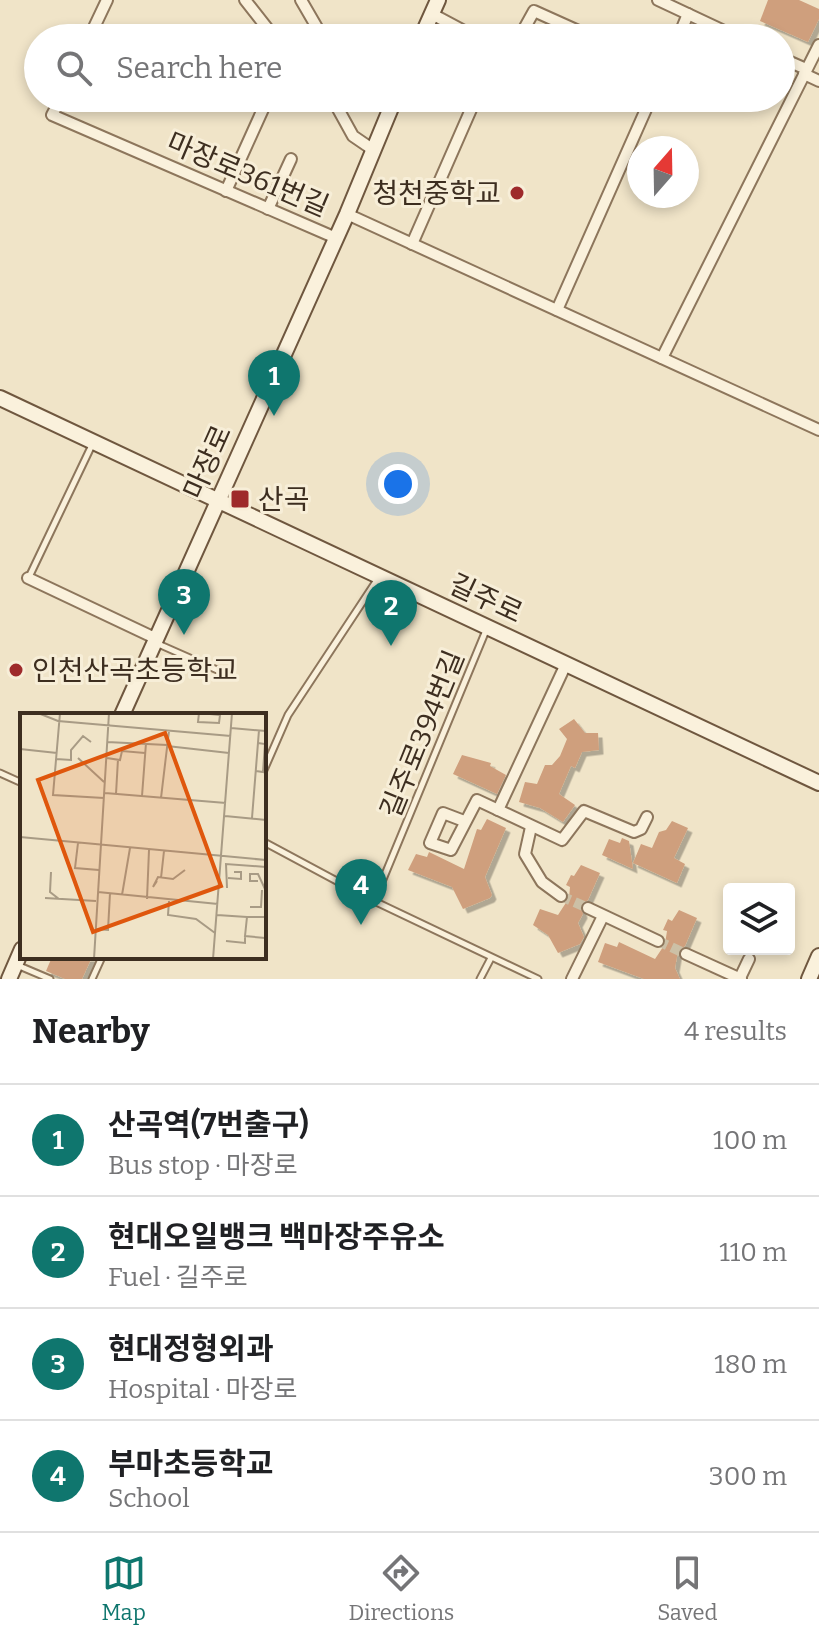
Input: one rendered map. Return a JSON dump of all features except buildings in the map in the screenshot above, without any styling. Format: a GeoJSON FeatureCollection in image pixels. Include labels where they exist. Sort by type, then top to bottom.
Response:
{"type":"FeatureCollection","features":[{"type":"Feature","properties":{"kind":"main road","name":"마장로"},"geometry":{"type":"LineString","coordinates":[[123,713],[347,214],[389,112]]}},
{"type":"Feature","properties":{"kind":"main road","name":"길주로"},"geometry":{"type":"LineString","coordinates":[[0,398],[819,783]]}},
{"type":"Feature","properties":{"kind":"main road"},"geometry":{"type":"LineString","coordinates":[[9,979],[20,954]]}},
{"type":"Feature","properties":{"kind":"main road"},"geometry":{"type":"LineString","coordinates":[[809,979],[819,956]]}},
{"type":"Feature","properties":{"kind":"street"},"geometry":{"type":"LineString","coordinates":[[96,24],[107,0]]}},
{"type":"Feature","properties":{"kind":"street"},"geometry":{"type":"LineString","coordinates":[[245,0],[264,24]]}},
{"type":"Feature","properties":{"kind":"street"},"geometry":{"type":"LineString","coordinates":[[301,0],[315,24]]}},
{"type":"Feature","properties":{"kind":"street"},"geometry":{"type":"LineString","coordinates":[[658,0],[709,24]]}},
{"type":"Feature","properties":{"kind":"street"},"geometry":{"type":"LineString","coordinates":[[435,7],[458,24]]}},
{"type":"Feature","properties":{"kind":"street"},"geometry":{"type":"LineString","coordinates":[[527,24],[534,11],[563,24]]}},
{"type":"Feature","properties":{"kind":"street"},"geometry":{"type":"LineString","coordinates":[[684,24],[688,14]]}},
{"type":"Feature","properties":{"kind":"street"},"geometry":{"type":"LineString","coordinates":[[795,92],[819,45]]}},
{"type":"Feature","properties":{"kind":"street"},"geometry":{"type":"LineString","coordinates":[[795,66],[819,81]]}},
{"type":"Feature","properties":{"kind":"street","name":"마장로361번길"},"geometry":{"type":"LineString","coordinates":[[54,112],[52,115],[336,238]]}},
{"type":"Feature","properties":{"kind":"street"},"geometry":{"type":"LineString","coordinates":[[226,191],[262,112]]}},
{"type":"Feature","properties":{"kind":"street"},"geometry":{"type":"LineString","coordinates":[[340,112],[353,136],[372,149]]}},
{"type":"Feature","properties":{"kind":"street"},"geometry":{"type":"LineString","coordinates":[[412,244],[470,112]]}},
{"type":"Feature","properties":{"kind":"street"},"geometry":{"type":"LineString","coordinates":[[557,310],[645,112]]}},
{"type":"Feature","properties":{"kind":"street"},"geometry":{"type":"LineString","coordinates":[[662,358],[785,112]]}},
{"type":"Feature","properties":{"kind":"street"},"geometry":{"type":"LineString","coordinates":[[268,209],[291,159]]}},
{"type":"Feature","properties":{"kind":"street"},"geometry":{"type":"LineString","coordinates":[[347,214],[819,430]]}},
{"type":"Feature","properties":{"kind":"street"},"geometry":{"type":"LineString","coordinates":[[28,578],[156,641]]}},
{"type":"Feature","properties":{"kind":"street"},"geometry":{"type":"LineString","coordinates":[[498,810],[566,664]]}},
{"type":"Feature","properties":{"kind":"street"},"geometry":{"type":"LineString","coordinates":[[464,821],[477,800],[562,840],[584,811],[634,832],[641,829],[647,817]]}},
{"type":"Feature","properties":{"kind":"street"},"geometry":{"type":"LineString","coordinates":[[531,827],[525,854],[542,882],[561,896]]}},
{"type":"Feature","properties":{"kind":"street"},"geometry":{"type":"LineString","coordinates":[[588,908],[658,941]]}},
{"type":"Feature","properties":{"kind":"street"},"geometry":{"type":"LineString","coordinates":[[572,979],[603,916]]}},
{"type":"Feature","properties":{"kind":"street"},"geometry":{"type":"LineString","coordinates":[[686,954],[740,979],[749,959]]}},
{"type":"Feature","properties":{"kind":"lane"},"geometry":{"type":"LineString","coordinates":[[28,578],[94,442]]}},
{"type":"Feature","properties":{"kind":"lane"},"geometry":{"type":"LineString","coordinates":[[266,765],[288,715],[380,576]]}},
{"type":"Feature","properties":{"kind":"lane","name":"길주로394번길"},"geometry":{"type":"LineString","coordinates":[[374,901],[487,627]]}},
{"type":"Feature","properties":{"kind":"lane"},"geometry":{"type":"LineString","coordinates":[[156,641],[224,673],[230,672]]}},
{"type":"Feature","properties":{"kind":"lane"},"geometry":{"type":"LineString","coordinates":[[0,773],[20,782]]}},
{"type":"Feature","properties":{"kind":"lane"},"geometry":{"type":"LineString","coordinates":[[266,843],[374,901],[538,979]]}},
{"type":"Feature","properties":{"kind":"lane"},"geometry":{"type":"LineString","coordinates":[[480,979],[491,958]]}},
{"type":"Feature","properties":{"kind":"lane"},"geometry":{"type":"LineString","coordinates":[[92,979],[101,959]]}},
{"type":"Feature","properties":{"kind":"lane"},"geometry":{"type":"LineString","coordinates":[[16,964],[50,979]]}},
{"type":"Feature","properties":{"kind":"tunnel"},"geometry":{"type":"LineString","coordinates":[[561,896],[588,908]]}},
{"type":"Feature","properties":{"kind":"tunnel"},"geometry":{"type":"LineString","coordinates":[[658,941],[686,954]]}},
{"type":"Feature","properties":{"kind":"place","name":"청천중학교"},"geometry":{"type":"Point","coordinates":[517,193]}},
{"type":"Feature","properties":{"kind":"place","name":"산곡역(7번출구)"},"geometry":{"type":"Point","coordinates":[274,416]}},
{"type":"Feature","properties":{"kind":"place","name":"산곡"},"geometry":{"type":"Point","coordinates":[240,499]}},
{"type":"Feature","properties":{"kind":"place","name":"현대정형외과"},"geometry":{"type":"Point","coordinates":[184,635]}},
{"type":"Feature","properties":{"kind":"place","name":"현대오일뱅크 백마장주유소"},"geometry":{"type":"Point","coordinates":[391,646]}},
{"type":"Feature","properties":{"kind":"place","name":"인천산곡초등학교"},"geometry":{"type":"Point","coordinates":[16,670]}},
{"type":"Feature","properties":{"kind":"place","name":"부마초등학교"},"geometry":{"type":"Point","coordinates":[361,925]}}]}
